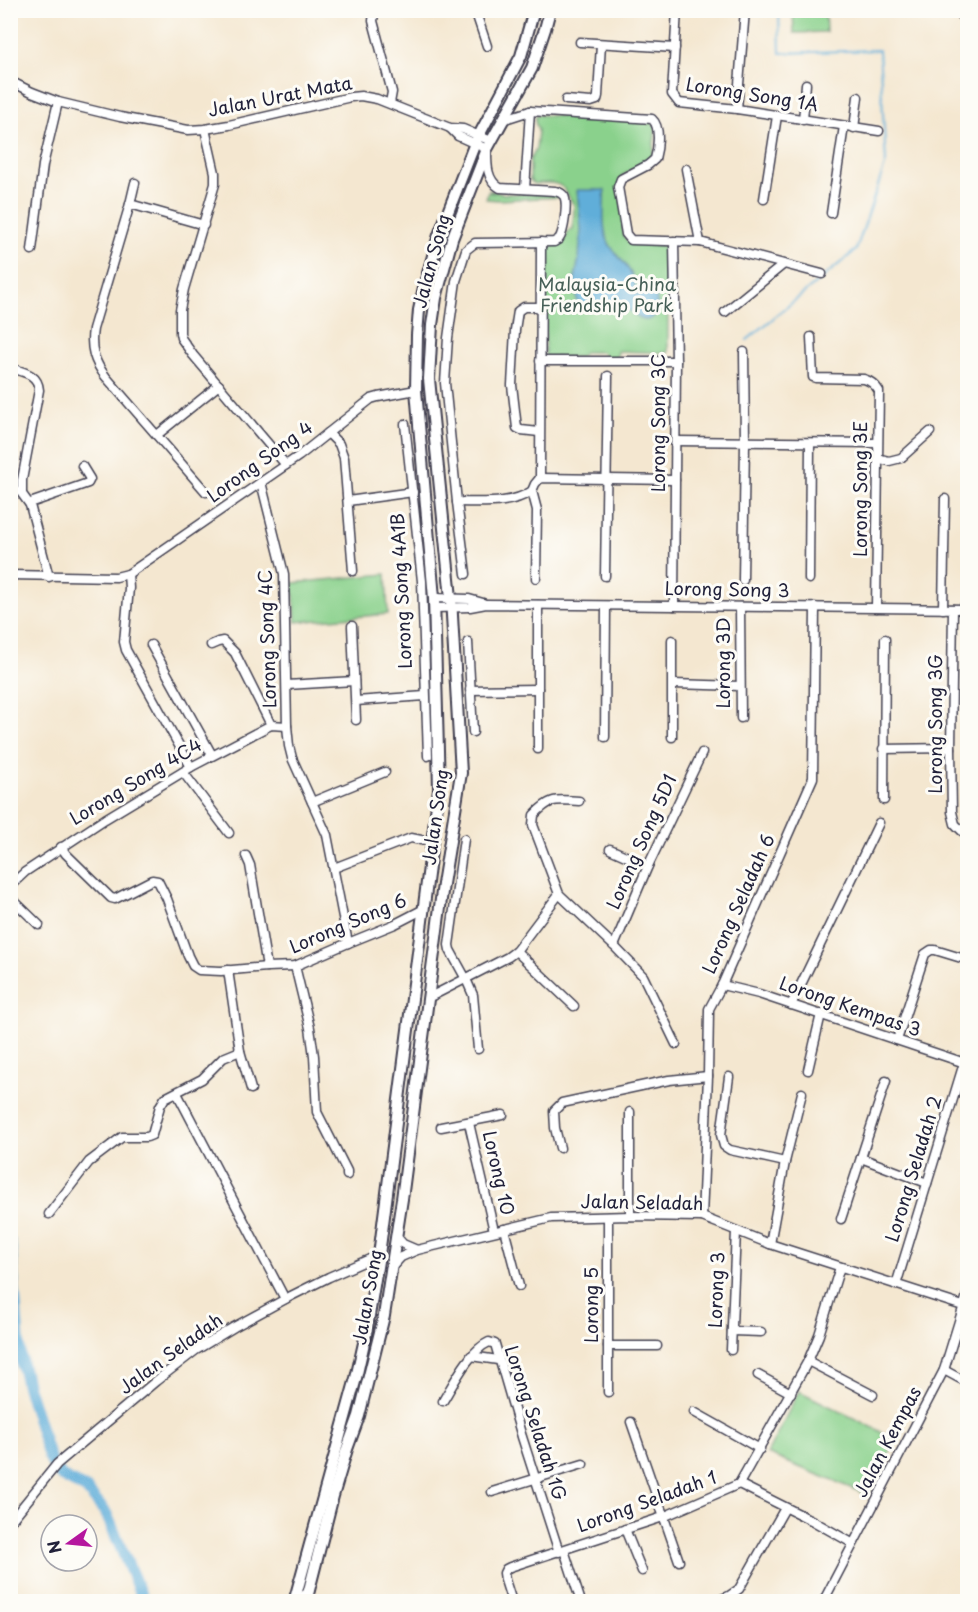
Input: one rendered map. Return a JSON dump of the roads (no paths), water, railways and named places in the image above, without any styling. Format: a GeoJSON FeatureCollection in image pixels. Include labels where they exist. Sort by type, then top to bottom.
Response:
{"type":"FeatureCollection","features":[{"type":"Feature","properties":{"kind":"main road","name":"Jalan Song"},"geometry":{"type":"LineString","coordinates":[[294,1602],[366,1334],[380,1255],[439,789],[435,603],[416,390],[419,310],[439,235],[477,140],[521,56],[534,10]]}},
{"type":"Feature","properties":{"kind":"main road","name":"Jalan Song"},"geometry":{"type":"LineString","coordinates":[[307,1600],[333,1496],[359,1416],[384,1316],[443,884],[461,772],[451,603],[429,379],[436,298],[452,238],[489,145],[532,68],[549,10]]}},
{"type":"Feature","properties":{"kind":"main road"},"geometry":{"type":"LineString","coordinates":[[424,909],[434,901],[443,884]]}},
{"type":"Feature","properties":{"kind":"main road"},"geometry":{"type":"LineString","coordinates":[[411,1009],[422,997],[428,998]]}},
{"type":"Feature","properties":{"kind":"street"},"geometry":{"type":"LineString","coordinates":[[378,10],[374,14],[373,21],[392,92],[390,103]]}},
{"type":"Feature","properties":{"kind":"street"},"geometry":{"type":"LineString","coordinates":[[475,10],[487,46]]}},
{"type":"Feature","properties":{"kind":"street","name":"Lorong Song 1A"},"geometry":{"type":"LineString","coordinates":[[677,10],[672,94],[679,102],[879,131]]}},
{"type":"Feature","properties":{"kind":"street"},"geometry":{"type":"LineString","coordinates":[[737,110],[745,10]]}},
{"type":"Feature","properties":{"kind":"street"},"geometry":{"type":"LineString","coordinates":[[958,10],[968,27]]}},
{"type":"Feature","properties":{"kind":"street"},"geometry":{"type":"LineString","coordinates":[[580,42],[675,48]]}},
{"type":"Feature","properties":{"kind":"street"},"geometry":{"type":"LineString","coordinates":[[566,100],[591,102],[597,100],[601,44]]}},
{"type":"Feature","properties":{"kind":"street","name":"Jalan Urat Mata"},"geometry":{"type":"LineString","coordinates":[[10,81],[58,102],[188,130],[273,116],[351,97],[369,97],[390,103],[450,128],[458,136],[489,145]]}},
{"type":"Feature","properties":{"kind":"street"},"geometry":{"type":"LineString","coordinates":[[803,120],[806,84]]}},
{"type":"Feature","properties":{"kind":"street"},"geometry":{"type":"LineString","coordinates":[[854,128],[858,97]]}},
{"type":"Feature","properties":{"kind":"street"},"geometry":{"type":"LineString","coordinates":[[32,250],[43,165],[58,102]]}},
{"type":"Feature","properties":{"kind":"street"},"geometry":{"type":"LineString","coordinates":[[525,189],[530,111]]}},
{"type":"Feature","properties":{"kind":"street"},"geometry":{"type":"LineString","coordinates":[[502,120],[530,111],[653,120],[657,129],[655,159],[621,179],[618,187],[626,234],[631,240],[700,242],[822,273]]}},
{"type":"Feature","properties":{"kind":"street"},"geometry":{"type":"LineString","coordinates":[[764,199],[777,116]]}},
{"type":"Feature","properties":{"kind":"street"},"geometry":{"type":"LineString","coordinates":[[831,213],[844,126]]}},
{"type":"Feature","properties":{"kind":"street"},"geometry":{"type":"LineString","coordinates":[[205,129],[216,179],[182,300],[180,333],[187,347],[286,465]]}},
{"type":"Feature","properties":{"kind":"street"},"geometry":{"type":"LineString","coordinates":[[466,574],[445,383],[448,338],[456,281],[466,250],[470,245],[475,243],[554,242],[560,239],[564,229],[564,196],[561,193],[500,188],[495,185],[488,168],[489,145]]}},
{"type":"Feature","properties":{"kind":"street"},"geometry":{"type":"LineString","coordinates":[[686,169],[700,242]]}},
{"type":"Feature","properties":{"kind":"street"},"geometry":{"type":"LineString","coordinates":[[135,183],[93,328],[92,346],[99,368],[206,492]]}},
{"type":"Feature","properties":{"kind":"street"},"geometry":{"type":"LineString","coordinates":[[130,204],[204,225]]}},
{"type":"Feature","properties":{"kind":"street","name":"Lorong Song 3C"},"geometry":{"type":"LineString","coordinates":[[674,241],[676,362],[674,606]]}},
{"type":"Feature","properties":{"kind":"street"},"geometry":{"type":"LineString","coordinates":[[457,502],[502,501],[523,496],[532,491],[540,478],[541,242]]}},
{"type":"Feature","properties":{"kind":"street"},"geometry":{"type":"LineString","coordinates":[[725,312],[784,264]]}},
{"type":"Feature","properties":{"kind":"street"},"geometry":{"type":"LineString","coordinates":[[539,432],[517,428],[512,385],[518,311],[524,307],[541,307]]}},
{"type":"Feature","properties":{"kind":"street","name":"Lorong Song 3E"},"geometry":{"type":"LineString","coordinates":[[812,337],[813,377],[864,379],[871,381],[879,391],[876,608]]}},
{"type":"Feature","properties":{"kind":"street"},"geometry":{"type":"LineString","coordinates":[[743,580],[744,352]]}},
{"type":"Feature","properties":{"kind":"street"},"geometry":{"type":"LineString","coordinates":[[540,361],[676,362]]}},
{"type":"Feature","properties":{"kind":"street"},"geometry":{"type":"LineString","coordinates":[[10,368],[31,375],[38,383],[39,390],[21,490],[30,505],[49,577]]}},
{"type":"Feature","properties":{"kind":"street"},"geometry":{"type":"LineString","coordinates":[[605,576],[608,376]]}},
{"type":"Feature","properties":{"kind":"street"},"geometry":{"type":"LineString","coordinates":[[157,435],[219,384]]}},
{"type":"Feature","properties":{"kind":"street","name":"Lorong Song 4"},"geometry":{"type":"LineString","coordinates":[[128,574],[299,456],[374,398],[416,390]]}},
{"type":"Feature","properties":{"kind":"street","name":"Lorong Song 4A1B"},"geometry":{"type":"LineString","coordinates":[[405,424],[422,580],[428,756]]}},
{"type":"Feature","properties":{"kind":"street"},"geometry":{"type":"LineString","coordinates":[[877,458],[889,461],[900,458],[930,432]]}},
{"type":"Feature","properties":{"kind":"street"},"geometry":{"type":"LineString","coordinates":[[328,433],[342,449],[352,571]]}},
{"type":"Feature","properties":{"kind":"street"},"geometry":{"type":"LineString","coordinates":[[676,441],[877,443]]}},
{"type":"Feature","properties":{"kind":"street"},"geometry":{"type":"LineString","coordinates":[[809,579],[810,442]]}},
{"type":"Feature","properties":{"kind":"street"},"geometry":{"type":"LineString","coordinates":[[30,505],[88,483],[89,477],[82,466]]}},
{"type":"Feature","properties":{"kind":"street"},"geometry":{"type":"LineString","coordinates":[[540,478],[675,480]]}},
{"type":"Feature","properties":{"kind":"street","name":"Lorong Song 4C"},"geometry":{"type":"LineString","coordinates":[[261,482],[284,574],[286,726],[292,758],[327,835],[348,943]]}},
{"type":"Feature","properties":{"kind":"street"},"geometry":{"type":"LineString","coordinates":[[532,491],[537,510],[536,578]]}},
{"type":"Feature","properties":{"kind":"street"},"geometry":{"type":"LineString","coordinates":[[348,501],[412,492]]}},
{"type":"Feature","properties":{"kind":"street","name":"Lorong Song 3G"},"geometry":{"type":"LineString","coordinates":[[945,499],[952,812],[955,824],[962,831],[968,832]]}},
{"type":"Feature","properties":{"kind":"street"},"geometry":{"type":"LineString","coordinates":[[10,575],[116,577],[128,574],[129,588],[124,642],[126,650],[187,770],[230,833]]}},
{"type":"Feature","properties":{"kind":"street","name":"Lorong Song 3"},"geometry":{"type":"LineString","coordinates":[[435,603],[451,603],[470,607],[486,604],[968,609]]}},
{"type":"Feature","properties":{"kind":"street"},"geometry":{"type":"LineString","coordinates":[[538,605],[538,749]]}},
{"type":"Feature","properties":{"kind":"street"},"geometry":{"type":"LineString","coordinates":[[606,606],[606,737]]}},
{"type":"Feature","properties":{"kind":"street","name":"Lorong 3D"},"geometry":{"type":"LineString","coordinates":[[740,607],[741,718]]}},
{"type":"Feature","properties":{"kind":"street","name":"Lorong Seladah 6"},"geometry":{"type":"LineString","coordinates":[[702,1217],[709,1009],[813,778],[815,607]]}},
{"type":"Feature","properties":{"kind":"street"},"geometry":{"type":"LineString","coordinates":[[352,626],[356,720]]}},
{"type":"Feature","properties":{"kind":"street"},"geometry":{"type":"LineString","coordinates":[[884,800],[885,639]]}},
{"type":"Feature","properties":{"kind":"street"},"geometry":{"type":"LineString","coordinates":[[672,640],[672,737]]}},
{"type":"Feature","properties":{"kind":"street"},"geometry":{"type":"LineString","coordinates":[[211,645],[223,641],[235,653],[271,725],[286,726]]}},
{"type":"Feature","properties":{"kind":"street"},"geometry":{"type":"LineString","coordinates":[[468,642],[473,732]]}},
{"type":"Feature","properties":{"kind":"street"},"geometry":{"type":"LineString","coordinates":[[151,645],[212,755]]}},
{"type":"Feature","properties":{"kind":"street"},"geometry":{"type":"LineString","coordinates":[[287,685],[354,681]]}},
{"type":"Feature","properties":{"kind":"street"},"geometry":{"type":"LineString","coordinates":[[673,684],[740,686]]}},
{"type":"Feature","properties":{"kind":"street"},"geometry":{"type":"LineString","coordinates":[[470,690],[538,688]]}},
{"type":"Feature","properties":{"kind":"street"},"geometry":{"type":"LineString","coordinates":[[356,701],[425,696]]}},
{"type":"Feature","properties":{"kind":"street","name":"Lorong Song 4C4"},"geometry":{"type":"LineString","coordinates":[[10,886],[25,872],[105,819],[212,755],[271,725]]}},
{"type":"Feature","properties":{"kind":"street"},"geometry":{"type":"LineString","coordinates":[[883,749],[951,748]]}},
{"type":"Feature","properties":{"kind":"street","name":"Lorong Song 5D1"},"geometry":{"type":"LineString","coordinates":[[614,946],[648,866],[702,753]]}},
{"type":"Feature","properties":{"kind":"street"},"geometry":{"type":"LineString","coordinates":[[312,802],[385,772]]}},
{"type":"Feature","properties":{"kind":"street"},"geometry":{"type":"LineString","coordinates":[[579,801],[552,800],[534,815],[533,825],[559,894],[643,976],[676,1044]]}},
{"type":"Feature","properties":{"kind":"street"},"geometry":{"type":"LineString","coordinates":[[791,1005],[879,823]]}},
{"type":"Feature","properties":{"kind":"street"},"geometry":{"type":"LineString","coordinates":[[334,868],[411,838],[421,840]]}},
{"type":"Feature","properties":{"kind":"street"},"geometry":{"type":"LineString","coordinates":[[464,839],[448,945],[473,995],[478,1049]]}},
{"type":"Feature","properties":{"kind":"street","name":"Lorong Song 6"},"geometry":{"type":"LineString","coordinates":[[61,847],[111,898],[115,899],[152,880],[158,881],[167,898],[184,947],[193,966],[199,970],[211,972],[295,966],[395,924],[424,909]]}},
{"type":"Feature","properties":{"kind":"street"},"geometry":{"type":"LineString","coordinates":[[610,849],[648,866]]}},
{"type":"Feature","properties":{"kind":"street"},"geometry":{"type":"LineString","coordinates":[[246,856],[250,865],[267,967]]}},
{"type":"Feature","properties":{"kind":"street"},"geometry":{"type":"LineString","coordinates":[[428,998],[516,951],[559,894]]}},
{"type":"Feature","properties":{"kind":"street"},"geometry":{"type":"LineString","coordinates":[[10,897],[39,925]]}},
{"type":"Feature","properties":{"kind":"street"},"geometry":{"type":"LineString","coordinates":[[897,1040],[925,954],[934,950],[968,960]]}},
{"type":"Feature","properties":{"kind":"street"},"geometry":{"type":"LineString","coordinates":[[516,951],[574,1006]]}},
{"type":"Feature","properties":{"kind":"street"},"geometry":{"type":"LineString","coordinates":[[295,966],[310,1028],[317,1112],[347,1175]]}},
{"type":"Feature","properties":{"kind":"street"},"geometry":{"type":"LineString","coordinates":[[228,970],[240,1051],[251,1089]]}},
{"type":"Feature","properties":{"kind":"street","name":"Lorong Kempas 3"},"geometry":{"type":"LineString","coordinates":[[722,984],[821,1014],[966,1064]]}},
{"type":"Feature","properties":{"kind":"street"},"geometry":{"type":"LineString","coordinates":[[808,1070],[821,1014]]}},
{"type":"Feature","properties":{"kind":"street"},"geometry":{"type":"LineString","coordinates":[[49,1214],[89,1162],[122,1137],[152,1135],[160,1106],[165,1098],[202,1078],[223,1058],[240,1051]]}},
{"type":"Feature","properties":{"kind":"street","name":"Lorong Seladah 2"},"geometry":{"type":"LineString","coordinates":[[896,1285],[966,1064]]}},
{"type":"Feature","properties":{"kind":"street"},"geometry":{"type":"LineString","coordinates":[[560,1148],[554,1111],[562,1103],[669,1080],[708,1076]]}},
{"type":"Feature","properties":{"kind":"street"},"geometry":{"type":"LineString","coordinates":[[729,1077],[721,1135],[724,1146],[730,1150],[785,1162]]}},
{"type":"Feature","properties":{"kind":"street"},"geometry":{"type":"LineString","coordinates":[[841,1219],[886,1081]]}},
{"type":"Feature","properties":{"kind":"street"},"geometry":{"type":"LineString","coordinates":[[177,1093],[285,1299]]}},
{"type":"Feature","properties":{"kind":"street"},"geometry":{"type":"LineString","coordinates":[[770,1244],[785,1162],[802,1093]]}},
{"type":"Feature","properties":{"kind":"street"},"geometry":{"type":"LineString","coordinates":[[630,1112],[630,1216]]}},
{"type":"Feature","properties":{"kind":"street"},"geometry":{"type":"LineString","coordinates":[[441,1127],[503,1115]]}},
{"type":"Feature","properties":{"kind":"street","name":"Lorong 10"},"geometry":{"type":"LineString","coordinates":[[469,1123],[494,1231]]}},
{"type":"Feature","properties":{"kind":"street"},"geometry":{"type":"LineString","coordinates":[[861,1158],[927,1183]]}},
{"type":"Feature","properties":{"kind":"street","name":"Lorong 5"},"geometry":{"type":"LineString","coordinates":[[608,1217],[608,1392]]}},
{"type":"Feature","properties":{"kind":"street","name":"Jalan Seladah"},"geometry":{"type":"LineString","coordinates":[[391,1268],[401,1257],[417,1250],[551,1218],[702,1217],[770,1244],[963,1306]]}},
{"type":"Feature","properties":{"kind":"street"},"geometry":{"type":"LineString","coordinates":[[504,1229],[519,1286]]}},
{"type":"Feature","properties":{"kind":"street","name":"Lorong 3"},"geometry":{"type":"LineString","coordinates":[[731,1350],[736,1232]]}},
{"type":"Feature","properties":{"kind":"street"},"geometry":{"type":"LineString","coordinates":[[396,1236],[403,1244],[417,1250]]}},
{"type":"Feature","properties":{"kind":"street","name":"Jalan Seladah"},"geometry":{"type":"LineString","coordinates":[[10,1522],[15,1510],[54,1466],[196,1350],[285,1299],[380,1255]]}},
{"type":"Feature","properties":{"kind":"street","name":"Lorong Seladah 1"},"geometry":{"type":"LineString","coordinates":[[512,1602],[505,1580],[506,1569],[663,1516],[739,1484],[808,1361],[819,1335],[840,1267]]}},
{"type":"Feature","properties":{"kind":"street","name":"Jalan Kempas"},"geometry":{"type":"LineString","coordinates":[[823,1602],[944,1370],[968,1292]]}},
{"type":"Feature","properties":{"kind":"street"},"geometry":{"type":"LineString","coordinates":[[732,1331],[761,1332]]}},
{"type":"Feature","properties":{"kind":"street","name":"Lorong Seladah 1G"},"geometry":{"type":"LineString","coordinates":[[471,1356],[477,1349],[489,1342],[495,1344],[522,1437],[581,1602]]}},
{"type":"Feature","properties":{"kind":"street"},"geometry":{"type":"LineString","coordinates":[[608,1346],[657,1346]]}},
{"type":"Feature","properties":{"kind":"street"},"geometry":{"type":"LineString","coordinates":[[443,1401],[471,1356],[498,1360]]}},
{"type":"Feature","properties":{"kind":"street"},"geometry":{"type":"LineString","coordinates":[[808,1361],[873,1395]]}},
{"type":"Feature","properties":{"kind":"street"},"geometry":{"type":"LineString","coordinates":[[944,1370],[968,1383]]}},
{"type":"Feature","properties":{"kind":"street"},"geometry":{"type":"LineString","coordinates":[[758,1375],[791,1393]]}},
{"type":"Feature","properties":{"kind":"street"},"geometry":{"type":"LineString","coordinates":[[694,1412],[760,1449]]}},
{"type":"Feature","properties":{"kind":"street"},"geometry":{"type":"LineString","coordinates":[[631,1422],[679,1560]]}},
{"type":"Feature","properties":{"kind":"street"},"geometry":{"type":"LineString","coordinates":[[492,1492],[584,1464]]}},
{"type":"Feature","properties":{"kind":"street"},"geometry":{"type":"LineString","coordinates":[[739,1484],[852,1543]]}},
{"type":"Feature","properties":{"kind":"street"},"geometry":{"type":"LineString","coordinates":[[714,1602],[739,1589],[785,1508]]}},
{"type":"Feature","properties":{"kind":"street"},"geometry":{"type":"LineString","coordinates":[[625,1529],[642,1571]]}},
{"type":"Feature","properties":{"kind":"water"},"geometry":{"type":"Polygon","coordinates":[[[577,190],[605,190],[604,218],[607,239],[632,275],[635,293],[641,294],[652,287],[655,292],[657,310],[652,318],[641,319],[629,310],[615,305],[578,305],[574,283],[581,229],[577,190]]]}},
{"type":"Feature","properties":{"kind":"waterway"},"geometry":{"type":"LineString","coordinates":[[747,340],[856,250],[886,162],[879,50],[780,53],[779,10]]}},
{"type":"Feature","properties":{"kind":"waterway"},"geometry":{"type":"LineString","coordinates":[[10,1243],[20,1356],[50,1460],[61,1476],[86,1489],[106,1513],[144,1602]]}},
{"type":"Feature","properties":{"kind":"park label","name":"Malaysia-China Friendship Park"},"geometry":{"type":"Point","coordinates":[607,295]}}]}
